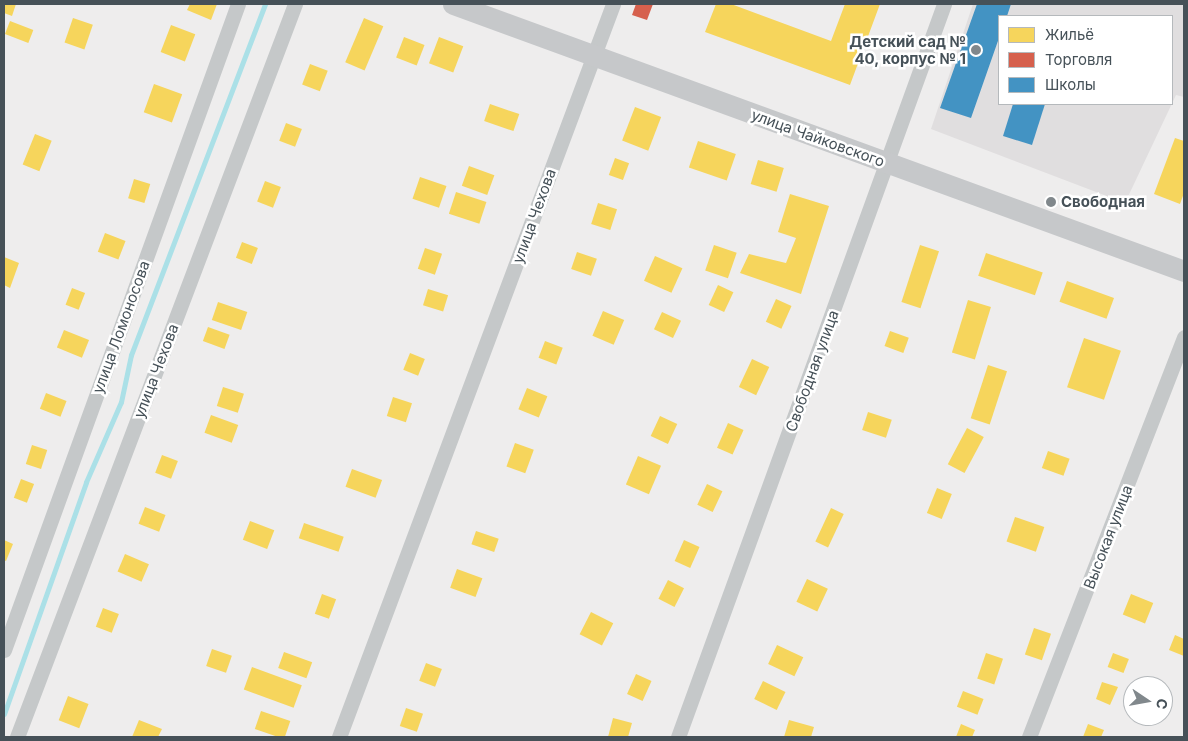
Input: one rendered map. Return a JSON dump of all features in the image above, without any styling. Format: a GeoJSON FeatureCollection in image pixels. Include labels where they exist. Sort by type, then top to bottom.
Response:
{"type":"FeatureCollection","features":[{"type":"Feature","properties":{"kind":"main road","name":"улица Чайковского"},"geometry":{"type":"LineString","coordinates":[[453,4],[1184,271]]}},
{"type":"Feature","properties":{"kind":"street","name":"улица Ломоносова"},"geometry":{"type":"LineString","coordinates":[[4,650],[238,4]]}},
{"type":"Feature","properties":{"kind":"street","name":"улица Чехова"},"geometry":{"type":"LineString","coordinates":[[16,737],[295,4]]}},
{"type":"Feature","properties":{"kind":"street","name":"улица Чехова"},"geometry":{"type":"LineString","coordinates":[[339,737],[613,4]]}},
{"type":"Feature","properties":{"kind":"street","name":"Свободная улица"},"geometry":{"type":"LineString","coordinates":[[678,737],[944,4]]}},
{"type":"Feature","properties":{"kind":"street","name":"Высокая улица"},"geometry":{"type":"LineString","coordinates":[[1029,737],[1184,337]]}},
{"type":"Feature","properties":{"kind":"shaded area"},"geometry":{"type":"Polygon","coordinates":[[[973,4],[1184,4],[1184,97],[1176,95],[1173,101],[1173,15],[998,15],[998,105],[1172,105],[1125,203],[931,129],[973,4]]]}},
{"type":"Feature","properties":{"kind":"building: Жильё"},"geometry":{"type":"Polygon","coordinates":[[[4,4],[16,4],[12,16],[4,13],[4,4]]]}},
{"type":"Feature","properties":{"kind":"building: Жильё"},"geometry":{"type":"Polygon","coordinates":[[[190,4],[217,4],[211,20],[187,10],[190,4]]]}},
{"type":"Feature","properties":{"kind":"building: Жильё"},"geometry":{"type":"Polygon","coordinates":[[[716,4],[731,4],[831,41],[845,4],[880,4],[850,85],[705,32],[716,4]]]}},
{"type":"Feature","properties":{"kind":"building: Жильё"},"geometry":{"type":"Polygon","coordinates":[[[73,18],[93,25],[84,49],[65,43],[73,18]]]}},
{"type":"Feature","properties":{"kind":"building: Жильё"},"geometry":{"type":"Polygon","coordinates":[[[364,18],[383,26],[365,70],[345,62],[364,18]]]}},
{"type":"Feature","properties":{"kind":"building: Жильё"},"geometry":{"type":"Polygon","coordinates":[[[10,21],[33,30],[28,43],[5,34],[10,21]]]}},
{"type":"Feature","properties":{"kind":"building: Жильё"},"geometry":{"type":"Polygon","coordinates":[[[171,25],[195,34],[185,61],[161,52],[171,25]]]}},
{"type":"Feature","properties":{"kind":"building: Жильё"},"geometry":{"type":"Polygon","coordinates":[[[404,37],[425,45],[417,65],[396,58],[404,37]]]}},
{"type":"Feature","properties":{"kind":"building: Жильё"},"geometry":{"type":"Polygon","coordinates":[[[439,37],[463,46],[453,72],[429,63],[439,37]]]}},
{"type":"Feature","properties":{"kind":"building: Жильё"},"geometry":{"type":"Polygon","coordinates":[[[310,64],[328,71],[320,91],[302,85],[310,64]]]}},
{"type":"Feature","properties":{"kind":"building: Жильё"},"geometry":{"type":"Polygon","coordinates":[[[154,84],[182,94],[172,122],[144,112],[154,84]]]}},
{"type":"Feature","properties":{"kind":"building: Жильё"},"geometry":{"type":"Polygon","coordinates":[[[490,104],[519,114],[513,131],[484,121],[490,104]]]}},
{"type":"Feature","properties":{"kind":"building: Жильё"},"geometry":{"type":"Polygon","coordinates":[[[635,107],[661,117],[648,151],[622,141],[635,107]]]}},
{"type":"Feature","properties":{"kind":"building: Жильё"},"geometry":{"type":"Polygon","coordinates":[[[286,123],[302,129],[295,147],[279,141],[286,123]]]}},
{"type":"Feature","properties":{"kind":"building: Жильё"},"geometry":{"type":"Polygon","coordinates":[[[35,134],[52,141],[39,171],[23,165],[35,134]]]}},
{"type":"Feature","properties":{"kind":"building: Жильё"},"geometry":{"type":"Polygon","coordinates":[[[1175,138],[1184,141],[1184,193],[1180,204],[1154,194],[1175,138]]]}},
{"type":"Feature","properties":{"kind":"building: Жильё"},"geometry":{"type":"Polygon","coordinates":[[[698,141],[736,154],[727,180],[689,167],[698,141]]]}},
{"type":"Feature","properties":{"kind":"building: Жильё"},"geometry":{"type":"Polygon","coordinates":[[[615,158],[629,163],[623,180],[609,175],[615,158]]]}},
{"type":"Feature","properties":{"kind":"building: Жильё"},"geometry":{"type":"Polygon","coordinates":[[[758,160],[784,168],[777,192],[751,184],[758,160]]]}},
{"type":"Feature","properties":{"kind":"building: Жильё"},"geometry":{"type":"Polygon","coordinates":[[[469,166],[494,175],[487,195],[462,186],[469,166]]]}},
{"type":"Feature","properties":{"kind":"building: Жильё"},"geometry":{"type":"Polygon","coordinates":[[[420,177],[446,186],[439,208],[413,199],[420,177]]]}},
{"type":"Feature","properties":{"kind":"building: Жильё"},"geometry":{"type":"Polygon","coordinates":[[[134,179],[150,184],[144,203],[128,198],[134,179]]]}},
{"type":"Feature","properties":{"kind":"building: Жильё"},"geometry":{"type":"Polygon","coordinates":[[[265,181],[281,187],[273,208],[257,202],[265,181]]]}},
{"type":"Feature","properties":{"kind":"building: Жильё"},"geometry":{"type":"Polygon","coordinates":[[[456,192],[486,202],[479,224],[449,214],[456,192]]]}},
{"type":"Feature","properties":{"kind":"building: Жильё"},"geometry":{"type":"Polygon","coordinates":[[[790,194],[829,206],[801,294],[740,273],[749,254],[786,263],[796,238],[778,232],[790,194]]]}},
{"type":"Feature","properties":{"kind":"building: Жильё"},"geometry":{"type":"Polygon","coordinates":[[[598,203],[617,209],[610,230],[591,224],[598,203]]]}},
{"type":"Feature","properties":{"kind":"building: Жильё"},"geometry":{"type":"Polygon","coordinates":[[[105,233],[126,241],[118,260],[98,252],[105,233]]]}},
{"type":"Feature","properties":{"kind":"building: Жильё"},"geometry":{"type":"Polygon","coordinates":[[[242,242],[258,248],[252,264],[236,258],[242,242]]]}},
{"type":"Feature","properties":{"kind":"building: Жильё"},"geometry":{"type":"Polygon","coordinates":[[[714,245],[737,253],[728,278],[705,271],[714,245]]]}},
{"type":"Feature","properties":{"kind":"building: Жильё"},"geometry":{"type":"Polygon","coordinates":[[[920,245],[939,251],[920,308],[901,302],[920,245]]]}},
{"type":"Feature","properties":{"kind":"building: Жильё"},"geometry":{"type":"Polygon","coordinates":[[[425,248],[442,254],[435,275],[418,269],[425,248]]]}},
{"type":"Feature","properties":{"kind":"building: Жильё"},"geometry":{"type":"Polygon","coordinates":[[[577,252],[597,259],[591,276],[571,269],[577,252]]]}},
{"type":"Feature","properties":{"kind":"building: Жильё"},"geometry":{"type":"Polygon","coordinates":[[[986,253],[1043,273],[1035,295],[978,276],[986,253]]]}},
{"type":"Feature","properties":{"kind":"building: Жильё"},"geometry":{"type":"Polygon","coordinates":[[[655,256],[682,268],[671,293],[644,281],[655,256]]]}},
{"type":"Feature","properties":{"kind":"building: Жильё"},"geometry":{"type":"Polygon","coordinates":[[[4,257],[19,263],[10,288],[4,285],[4,257]]]}},
{"type":"Feature","properties":{"kind":"building: Жильё"},"geometry":{"type":"Polygon","coordinates":[[[1067,281],[1114,298],[1106,319],[1059,302],[1067,281]]]}},
{"type":"Feature","properties":{"kind":"building: Жильё"},"geometry":{"type":"Polygon","coordinates":[[[718,285],[733,292],[724,312],[709,305],[718,285]]]}},
{"type":"Feature","properties":{"kind":"building: Жильё"},"geometry":{"type":"Polygon","coordinates":[[[72,288],[85,293],[79,310],[66,305],[72,288]]]}},
{"type":"Feature","properties":{"kind":"building: Жильё"},"geometry":{"type":"Polygon","coordinates":[[[428,289],[448,295],[443,311],[423,305],[428,289]]]}},
{"type":"Feature","properties":{"kind":"building: Жильё"},"geometry":{"type":"Polygon","coordinates":[[[776,299],[792,306],[781,329],[766,322],[776,299]]]}},
{"type":"Feature","properties":{"kind":"building: Жильё"},"geometry":{"type":"Polygon","coordinates":[[[968,300],[991,307],[975,360],[952,353],[968,300]]]}},
{"type":"Feature","properties":{"kind":"building: Жильё"},"geometry":{"type":"Polygon","coordinates":[[[218,302],[247,312],[241,330],[212,320],[218,302]]]}},
{"type":"Feature","properties":{"kind":"building: Жильё"},"geometry":{"type":"Polygon","coordinates":[[[603,311],[624,320],[614,345],[592,336],[603,311]]]}},
{"type":"Feature","properties":{"kind":"building: Жильё"},"geometry":{"type":"Polygon","coordinates":[[[662,312],[681,321],[673,338],[654,329],[662,312]]]}},
{"type":"Feature","properties":{"kind":"building: Жильё"},"geometry":{"type":"Polygon","coordinates":[[[208,327],[230,335],[224,349],[203,341],[208,327]]]}},
{"type":"Feature","properties":{"kind":"building: Жильё"},"geometry":{"type":"Polygon","coordinates":[[[64,330],[89,340],[82,358],[57,348],[64,330]]]}},
{"type":"Feature","properties":{"kind":"building: Жильё"},"geometry":{"type":"Polygon","coordinates":[[[890,331],[909,338],[903,353],[885,346],[890,331]]]}},
{"type":"Feature","properties":{"kind":"building: Жильё"},"geometry":{"type":"Polygon","coordinates":[[[1084,338],[1121,351],[1104,400],[1067,387],[1084,338]]]}},
{"type":"Feature","properties":{"kind":"building: Жильё"},"geometry":{"type":"Polygon","coordinates":[[[545,341],[563,348],[556,365],[539,358],[545,341]]]}},
{"type":"Feature","properties":{"kind":"building: Жильё"},"geometry":{"type":"Polygon","coordinates":[[[410,353],[425,359],[418,376],[403,370],[410,353]]]}},
{"type":"Feature","properties":{"kind":"building: Жильё"},"geometry":{"type":"Polygon","coordinates":[[[752,359],[769,367],[756,395],[739,387],[752,359]]]}},
{"type":"Feature","properties":{"kind":"building: Жильё"},"geometry":{"type":"Polygon","coordinates":[[[988,365],[1007,371],[990,424],[971,418],[988,365]]]}},
{"type":"Feature","properties":{"kind":"building: Жильё"},"geometry":{"type":"Polygon","coordinates":[[[223,387],[244,394],[238,413],[217,406],[223,387]]]}},
{"type":"Feature","properties":{"kind":"building: Жильё"},"geometry":{"type":"Polygon","coordinates":[[[527,388],[547,396],[539,418],[518,409],[527,388]]]}},
{"type":"Feature","properties":{"kind":"building: Жильё"},"geometry":{"type":"Polygon","coordinates":[[[46,393],[67,401],[60,417],[40,409],[46,393]]]}},
{"type":"Feature","properties":{"kind":"building: Жильё"},"geometry":{"type":"Polygon","coordinates":[[[393,397],[412,403],[406,422],[387,416],[393,397]]]}},
{"type":"Feature","properties":{"kind":"building: Жильё"},"geometry":{"type":"Polygon","coordinates":[[[868,412],[892,420],[886,438],[862,430],[868,412]]]}},
{"type":"Feature","properties":{"kind":"building: Жильё"},"geometry":{"type":"Polygon","coordinates":[[[211,415],[238,425],[232,443],[205,433],[211,415]]]}},
{"type":"Feature","properties":{"kind":"building: Жильё"},"geometry":{"type":"Polygon","coordinates":[[[660,416],[677,424],[668,444],[651,436],[660,416]]]}},
{"type":"Feature","properties":{"kind":"building: Жильё"},"geometry":{"type":"Polygon","coordinates":[[[728,423],[744,430],[733,455],[717,448],[728,423]]]}},
{"type":"Feature","properties":{"kind":"building: Жильё"},"geometry":{"type":"Polygon","coordinates":[[[967,428],[984,437],[965,473],[948,464],[967,428]]]}},
{"type":"Feature","properties":{"kind":"building: Жильё"},"geometry":{"type":"Polygon","coordinates":[[[515,443],[534,450],[525,473],[506,466],[515,443]]]}},
{"type":"Feature","properties":{"kind":"building: Жильё"},"geometry":{"type":"Polygon","coordinates":[[[32,445],[47,450],[41,469],[26,464],[32,445]]]}},
{"type":"Feature","properties":{"kind":"building: Жильё"},"geometry":{"type":"Polygon","coordinates":[[[1048,451],[1070,459],[1063,476],[1042,468],[1048,451]]]}},
{"type":"Feature","properties":{"kind":"building: Жильё"},"geometry":{"type":"Polygon","coordinates":[[[162,455],[178,461],[171,479],[155,473],[162,455]]]}},
{"type":"Feature","properties":{"kind":"building: Жильё"},"geometry":{"type":"Polygon","coordinates":[[[638,456],[661,466],[649,494],[626,485],[638,456]]]}},
{"type":"Feature","properties":{"kind":"building: Жильё"},"geometry":{"type":"Polygon","coordinates":[[[352,469],[382,480],[376,498],[346,487],[352,469]]]}},
{"type":"Feature","properties":{"kind":"building: Жильё"},"geometry":{"type":"Polygon","coordinates":[[[21,479],[34,484],[27,503],[14,498],[21,479]]]}},
{"type":"Feature","properties":{"kind":"building: Жильё"},"geometry":{"type":"Polygon","coordinates":[[[707,484],[722,491],[713,512],[697,505],[707,484]]]}},
{"type":"Feature","properties":{"kind":"building: Жильё"},"geometry":{"type":"Polygon","coordinates":[[[937,488],[952,494],[942,519],[927,513],[937,488]]]}},
{"type":"Feature","properties":{"kind":"building: Жильё"},"geometry":{"type":"Polygon","coordinates":[[[145,507],[166,515],[159,532],[139,524],[145,507]]]}},
{"type":"Feature","properties":{"kind":"building: Жильё"},"geometry":{"type":"Polygon","coordinates":[[[831,508],[844,514],[828,547],[815,542],[831,508]]]}},
{"type":"Feature","properties":{"kind":"building: Жильё"},"geometry":{"type":"Polygon","coordinates":[[[1015,517],[1044,527],[1036,552],[1007,542],[1015,517]]]}},
{"type":"Feature","properties":{"kind":"building: Жильё"},"geometry":{"type":"Polygon","coordinates":[[[250,521],[274,530],[267,549],[243,540],[250,521]]]}},
{"type":"Feature","properties":{"kind":"building: Жильё"},"geometry":{"type":"Polygon","coordinates":[[[304,523],[344,537],[339,552],[299,538],[304,523]]]}},
{"type":"Feature","properties":{"kind":"building: Жильё"},"geometry":{"type":"Polygon","coordinates":[[[476,531],[499,539],[494,552],[471,544],[476,531]]]}},
{"type":"Feature","properties":{"kind":"building: Жильё"},"geometry":{"type":"Polygon","coordinates":[[[4,540],[13,544],[6,561],[4,560],[4,540]]]}},
{"type":"Feature","properties":{"kind":"building: Жильё"},"geometry":{"type":"Polygon","coordinates":[[[684,540],[700,547],[690,568],[675,561],[684,540]]]}},
{"type":"Feature","properties":{"kind":"building: Жильё"},"geometry":{"type":"Polygon","coordinates":[[[125,554],[149,564],[142,582],[118,571],[125,554]]]}},
{"type":"Feature","properties":{"kind":"building: Жильё"},"geometry":{"type":"Polygon","coordinates":[[[457,569],[482,578],[476,597],[450,588],[457,569]]]}},
{"type":"Feature","properties":{"kind":"building: Жильё"},"geometry":{"type":"Polygon","coordinates":[[[807,579],[828,589],[817,611],[796,602],[807,579]]]}},
{"type":"Feature","properties":{"kind":"building: Жильё"},"geometry":{"type":"Polygon","coordinates":[[[668,580],[684,588],[675,607],[658,599],[668,580]]]}},
{"type":"Feature","properties":{"kind":"building: Жильё"},"geometry":{"type":"Polygon","coordinates":[[[322,594],[336,599],[329,619],[315,614],[322,594]]]}},
{"type":"Feature","properties":{"kind":"building: Жильё"},"geometry":{"type":"Polygon","coordinates":[[[1131,594],[1153,603],[1145,623],[1123,614],[1131,594]]]}},
{"type":"Feature","properties":{"kind":"building: Жильё"},"geometry":{"type":"Polygon","coordinates":[[[103,608],[119,614],[112,633],[96,627],[103,608]]]}},
{"type":"Feature","properties":{"kind":"building: Жильё"},"geometry":{"type":"Polygon","coordinates":[[[591,612],[613,623],[602,646],[580,634],[591,612]]]}},
{"type":"Feature","properties":{"kind":"building: Жильё"},"geometry":{"type":"Polygon","coordinates":[[[1034,628],[1051,634],[1042,660],[1025,654],[1034,628]]]}},
{"type":"Feature","properties":{"kind":"building: Жильё"},"geometry":{"type":"Polygon","coordinates":[[[1175,635],[1184,639],[1184,656],[1169,650],[1175,635]]]}},
{"type":"Feature","properties":{"kind":"building: Жильё"},"geometry":{"type":"Polygon","coordinates":[[[777,645],[803,657],[794,676],[768,664],[777,645]]]}},
{"type":"Feature","properties":{"kind":"building: Жильё"},"geometry":{"type":"Polygon","coordinates":[[[212,649],[232,656],[226,673],[206,666],[212,649]]]}},
{"type":"Feature","properties":{"kind":"building: Жильё"},"geometry":{"type":"Polygon","coordinates":[[[284,652],[312,662],[306,678],[278,668],[284,652]]]}},
{"type":"Feature","properties":{"kind":"building: Жильё"},"geometry":{"type":"Polygon","coordinates":[[[986,653],[1003,659],[994,684],[977,679],[986,653]]]}},
{"type":"Feature","properties":{"kind":"building: Жильё"},"geometry":{"type":"Polygon","coordinates":[[[1113,653],[1129,659],[1123,673],[1108,667],[1113,653]]]}},
{"type":"Feature","properties":{"kind":"building: Жильё"},"geometry":{"type":"Polygon","coordinates":[[[426,663],[442,669],[435,687],[419,681],[426,663]]]}},
{"type":"Feature","properties":{"kind":"building: Жильё"},"geometry":{"type":"Polygon","coordinates":[[[252,667],[302,685],[294,708],[244,690],[252,667]]]}},
{"type":"Feature","properties":{"kind":"building: Жильё"},"geometry":{"type":"Polygon","coordinates":[[[636,674],[652,681],[643,701],[627,694],[636,674]]]}},
{"type":"Feature","properties":{"kind":"building: Жильё"},"geometry":{"type":"Polygon","coordinates":[[[763,681],[785,692],[777,710],[754,699],[763,681]]]}},
{"type":"Feature","properties":{"kind":"building: Жильё"},"geometry":{"type":"Polygon","coordinates":[[[1102,682],[1118,687],[1110,705],[1096,699],[1102,682]]]}},
{"type":"Feature","properties":{"kind":"building: Жильё"},"geometry":{"type":"Polygon","coordinates":[[[963,691],[984,699],[977,715],[957,707],[963,691]]]}},
{"type":"Feature","properties":{"kind":"building: Жильё"},"geometry":{"type":"Polygon","coordinates":[[[68,696],[89,704],[79,728],[59,720],[68,696]]]}},
{"type":"Feature","properties":{"kind":"building: Жильё"},"geometry":{"type":"Polygon","coordinates":[[[406,708],[423,714],[417,732],[400,726],[406,708]]]}},
{"type":"Feature","properties":{"kind":"building: Жильё"},"geometry":{"type":"Polygon","coordinates":[[[261,711],[290,721],[285,737],[278,737],[255,729],[261,711]]]}},
{"type":"Feature","properties":{"kind":"building: Жильё"},"geometry":{"type":"Polygon","coordinates":[[[613,718],[632,723],[628,737],[608,737],[613,718]]]}},
{"type":"Feature","properties":{"kind":"building: Жильё"},"geometry":{"type":"Polygon","coordinates":[[[139,720],[162,729],[158,737],[132,737],[139,720]]]}},
{"type":"Feature","properties":{"kind":"building: Жильё"},"geometry":{"type":"Polygon","coordinates":[[[789,720],[814,727],[811,737],[784,737],[789,720]]]}},
{"type":"Feature","properties":{"kind":"building: Жильё"},"geometry":{"type":"Polygon","coordinates":[[[961,724],[975,730],[972,737],[956,737],[961,724]]]}},
{"type":"Feature","properties":{"kind":"building: Жильё"},"geometry":{"type":"Polygon","coordinates":[[[1088,724],[1104,730],[1101,737],[1083,737],[1088,724]]]}},
{"type":"Feature","properties":{"kind":"building: Торговля"},"geometry":{"type":"Polygon","coordinates":[[[636,4],[653,4],[647,20],[632,15],[636,4]]]}},
{"type":"Feature","properties":{"kind":"building: Школы"},"geometry":{"type":"Polygon","coordinates":[[[977,4],[1011,4],[1007,15],[998,15],[998,41],[971,118],[940,108],[977,4]]]}},
{"type":"Feature","properties":{"kind":"building: Школы"},"geometry":{"type":"Polygon","coordinates":[[[1013,105],[1045,105],[1032,145],[1003,136],[1013,105]]]}},
{"type":"Feature","properties":{"kind":"waterway"},"geometry":{"type":"LineString","coordinates":[[4,714],[86,482],[121,402],[131,355],[265,4]]}},
{"type":"Feature","properties":{"kind":"place","name":"Детский сад № 40, корпус № 1"},"geometry":{"type":"Point","coordinates":[976,50]}},
{"type":"Feature","properties":{"kind":"place","name":"Свободная"},"geometry":{"type":"Point","coordinates":[1051,202]}}]}
